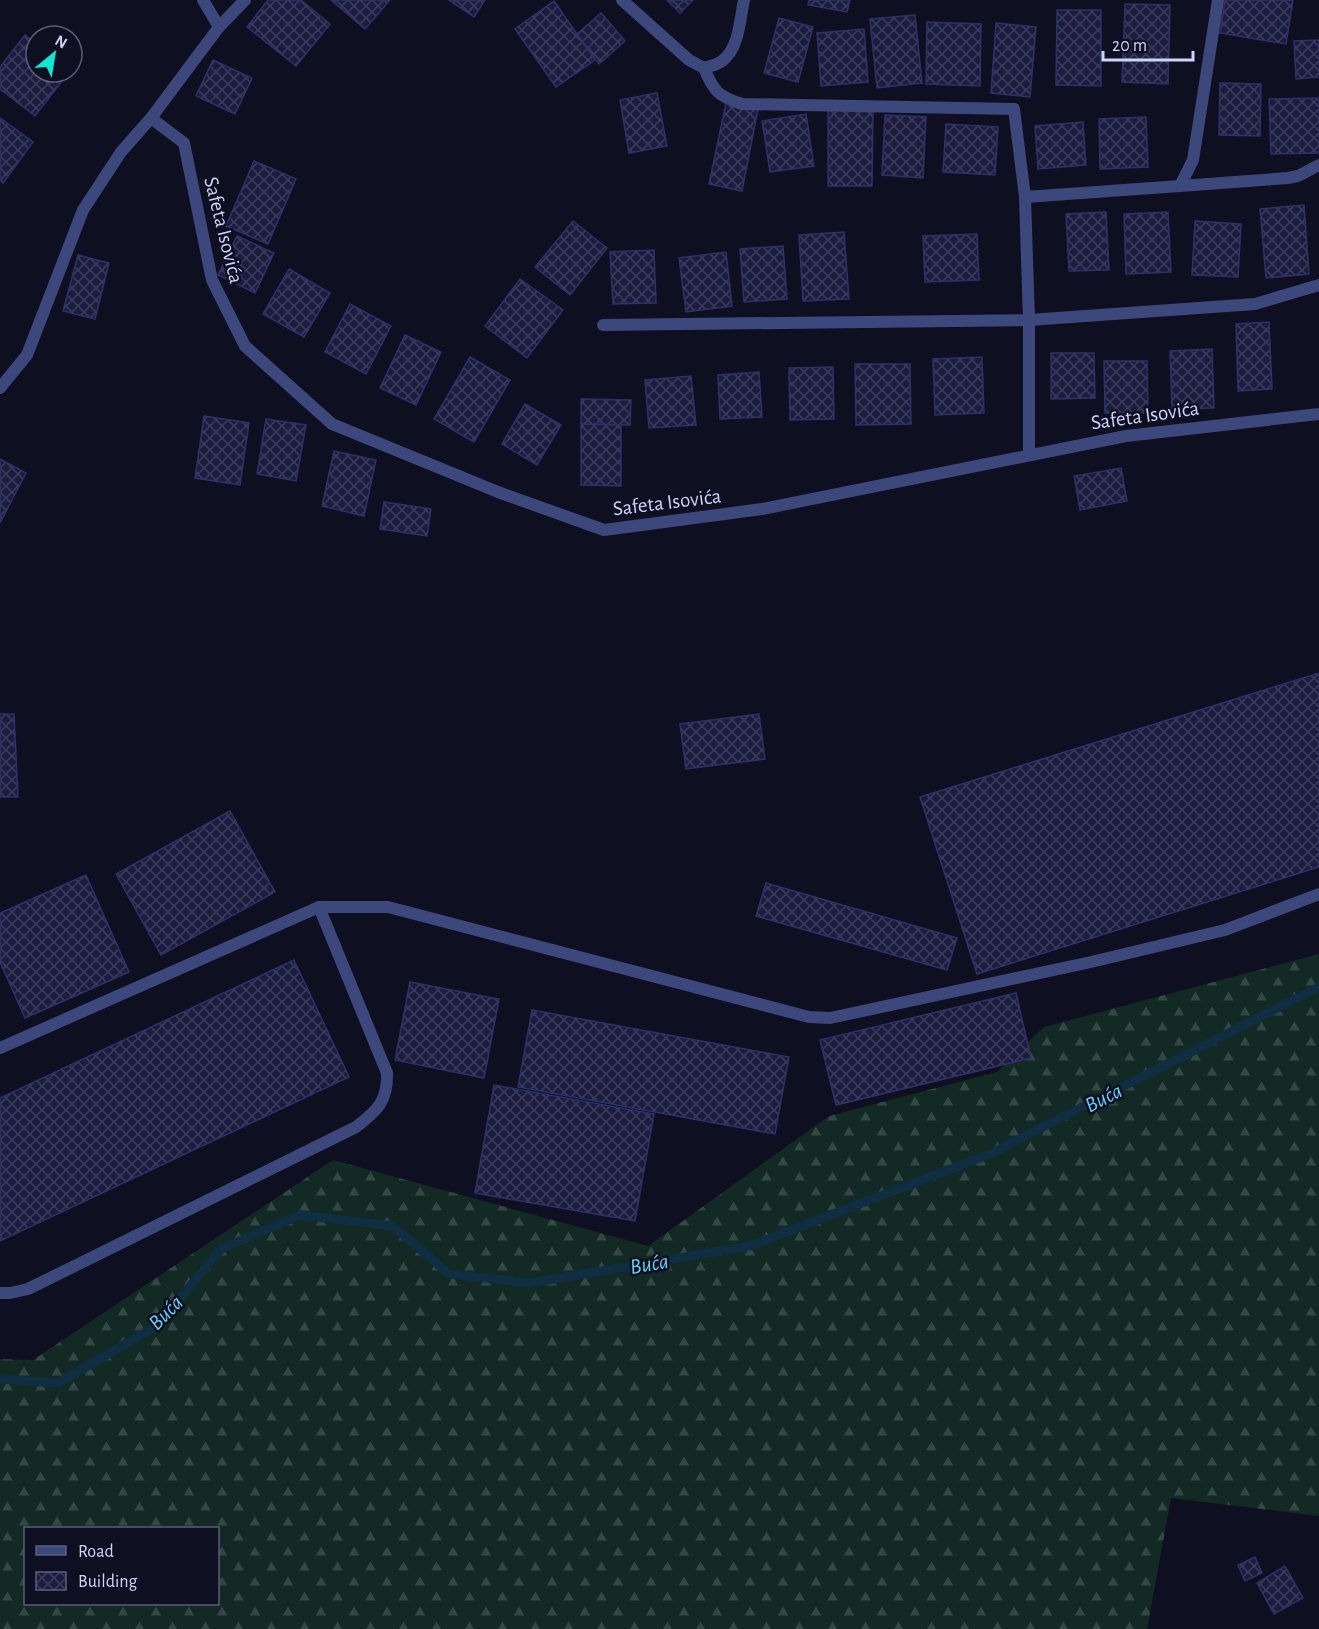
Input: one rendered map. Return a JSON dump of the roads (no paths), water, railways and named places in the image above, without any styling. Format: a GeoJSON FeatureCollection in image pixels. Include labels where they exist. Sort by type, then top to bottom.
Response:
{"type":"FeatureCollection","features":[{"type":"Feature","properties":{"kind":"street"},"geometry":{"type":"LineString","coordinates":[[203,0],[219,27]]}},
{"type":"Feature","properties":{"kind":"street"},"geometry":{"type":"LineString","coordinates":[[0,388],[27,355],[83,210],[121,152],[151,118],[219,27],[245,0]]}},
{"type":"Feature","properties":{"kind":"street"},"geometry":{"type":"LineString","coordinates":[[622,0],[689,60],[704,68],[712,88],[726,99],[742,104],[1014,109],[1025,197],[1029,320],[1029,454]]}},
{"type":"Feature","properties":{"kind":"street"},"geometry":{"type":"LineString","coordinates":[[704,68],[720,63],[730,55],[736,39],[744,0]]}},
{"type":"Feature","properties":{"kind":"street"},"geometry":{"type":"LineString","coordinates":[[1180,186],[1193,160],[1218,0]]}},
{"type":"Feature","properties":{"kind":"street","name":"Safeta Isovića"},"geometry":{"type":"LineString","coordinates":[[151,118],[184,143],[212,280],[245,346],[332,424],[498,492],[604,530],[762,509],[1126,436],[1319,414]]}},
{"type":"Feature","properties":{"kind":"street"},"geometry":{"type":"LineString","coordinates":[[1025,197],[1288,178],[1298,176],[1319,165]]}},
{"type":"Feature","properties":{"kind":"street"},"geometry":{"type":"LineString","coordinates":[[603,325],[1029,320],[1255,304],[1319,285]]}},
{"type":"Feature","properties":{"kind":"street"},"geometry":{"type":"LineString","coordinates":[[0,1048],[319,907],[388,907],[809,1017],[830,1018],[1091,962],[1226,930],[1319,894]]}},
{"type":"Feature","properties":{"kind":"street"},"geometry":{"type":"LineString","coordinates":[[0,1293],[28,1288],[356,1127],[372,1115],[382,1103],[388,1088],[387,1073],[319,907]]}},
{"type":"Feature","properties":{"kind":"waterway","name":"Buća"},"geometry":{"type":"LineString","coordinates":[[0,1379],[58,1383],[158,1325],[221,1249],[300,1215],[393,1226],[449,1274],[530,1283],[750,1246],[990,1154],[1319,987]]}}]}
